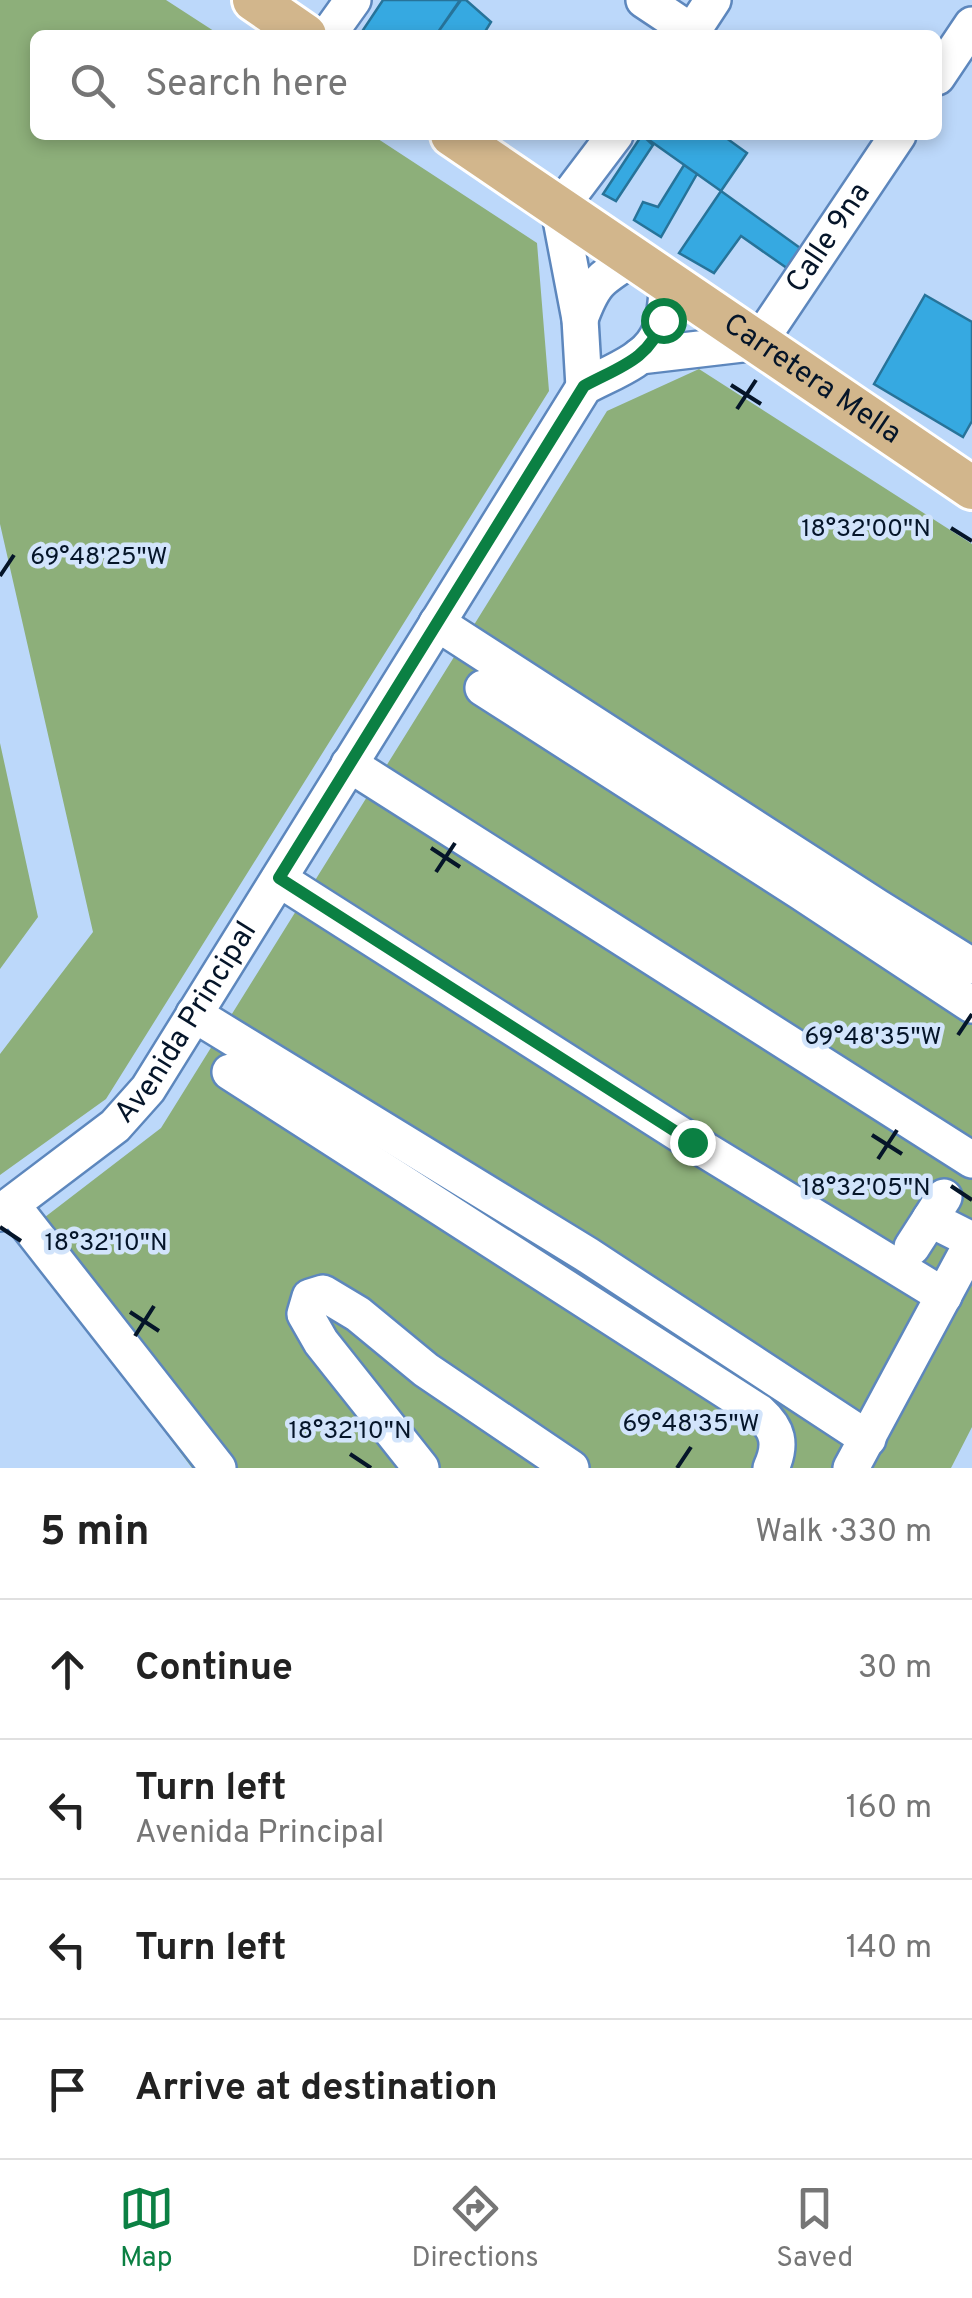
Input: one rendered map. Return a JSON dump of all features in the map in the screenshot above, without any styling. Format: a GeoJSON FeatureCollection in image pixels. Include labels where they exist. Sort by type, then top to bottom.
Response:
{"type":"FeatureCollection","features":[{"type":"Feature","properties":{"kind":"main road"},"geometry":{"type":"LineString","coordinates":[[264,3],[299,30]]}},
{"type":"Feature","properties":{"kind":"main road","name":"Carretera Mella"},"geometry":{"type":"LineString","coordinates":[[459,140],[971,483]]}},
{"type":"Feature","properties":{"kind":"street"},"geometry":{"type":"LineString","coordinates":[[332,30],[354,0]]}},
{"type":"Feature","properties":{"kind":"street"},"geometry":{"type":"LineString","coordinates":[[644,0],[685,30]]}},
{"type":"Feature","properties":{"kind":"street"},"geometry":{"type":"LineString","coordinates":[[694,30],[713,0]]}},
{"type":"Feature","properties":{"kind":"street"},"geometry":{"type":"LineString","coordinates":[[942,69],[972,24]]}},
{"type":"Feature","properties":{"kind":"street"},"geometry":{"type":"LineString","coordinates":[[611,140],[560,209],[580,318],[584,386],[640,356],[656,340],[668,282]]}},
{"type":"Feature","properties":{"kind":"street","name":"Calle 9na"},"geometry":{"type":"LineString","coordinates":[[759,342],[895,140]]}},
{"type":"Feature","properties":{"kind":"street"},"geometry":{"type":"LineString","coordinates":[[580,318],[597,282],[632,258]]}},
{"type":"Feature","properties":{"kind":"street"},"geometry":{"type":"LineString","coordinates":[[640,356],[759,342]]}},
{"type":"Feature","properties":{"kind":"street","name":"Avenida Principal"},"geometry":{"type":"LineString","coordinates":[[6,1209],[115,1126],[148,1089],[584,386]]}},
{"type":"Feature","properties":{"kind":"street"},"geometry":{"type":"LineString","coordinates":[[437,622],[972,966]]}},
{"type":"Feature","properties":{"kind":"street"},"geometry":{"type":"LineString","coordinates":[[484,688],[972,1005]]}},
{"type":"Feature","properties":{"kind":"street"},"geometry":{"type":"LineString","coordinates":[[349,764],[972,1160]]}},
{"type":"Feature","properties":{"kind":"street"},"geometry":{"type":"LineString","coordinates":[[279,878],[692,1142],[944,1296]]}},
{"type":"Feature","properties":{"kind":"street"},"geometry":{"type":"LineString","coordinates":[[194,1014],[586,1254],[859,1454],[972,1242],[929,1221]]}},
{"type":"Feature","properties":{"kind":"street"},"geometry":{"type":"LineString","coordinates":[[230,1072],[758,1412],[775,1430],[777,1452],[771,1468]]}},
{"type":"Feature","properties":{"kind":"street"},"geometry":{"type":"LineString","coordinates":[[6,1209],[218,1468]]}},
{"type":"Feature","properties":{"kind":"street"},"geometry":{"type":"LineString","coordinates":[[422,1468],[321,1342],[305,1314],[310,1297],[323,1293],[358,1314],[426,1370],[571,1468]]}},
{"type":"Feature","properties":{"kind":"green space"},"geometry":{"type":"Polygon","coordinates":[[[0,0],[166,0],[212,30],[30,30],[30,140],[380,140],[537,243],[549,391],[106,1099],[0,1175],[0,1054],[93,932],[0,524],[0,0]]]}},
{"type":"Feature","properties":{"kind":"green space"},"geometry":{"type":"Polygon","coordinates":[[[699,369],[972,544],[972,1427],[951,1468],[192,1468],[19,1237],[161,1128],[607,411],[699,369]]]}},
{"type":"Feature","properties":{"kind":"green space"},"geometry":{"type":"Polygon","coordinates":[[[0,743],[38,917],[0,969],[0,743]]]}},
{"type":"Feature","properties":{"kind":"building"},"geometry":{"type":"Polygon","coordinates":[[[383,0],[460,0],[439,30],[363,30],[383,0]]]}},
{"type":"Feature","properties":{"kind":"building"},"geometry":{"type":"Polygon","coordinates":[[[461,0],[491,22],[486,30],[440,30],[461,0]]]}},
{"type":"Feature","properties":{"kind":"building"},"geometry":{"type":"Polygon","coordinates":[[[639,140],[653,145],[616,201],[603,194],[639,140]]]}},
{"type":"Feature","properties":{"kind":"building"},"geometry":{"type":"Polygon","coordinates":[[[649,140],[729,140],[747,153],[721,191],[649,140]]]}},
{"type":"Feature","properties":{"kind":"building"},"geometry":{"type":"Polygon","coordinates":[[[684,165],[697,174],[661,237],[634,220],[643,202],[658,207],[684,165]]]}},
{"type":"Feature","properties":{"kind":"building"},"geometry":{"type":"Polygon","coordinates":[[[721,191],[803,250],[791,271],[741,236],[714,273],[679,253],[721,191]]]}},
{"type":"Feature","properties":{"kind":"building"},"geometry":{"type":"Polygon","coordinates":[[[925,295],[972,322],[972,421],[963,437],[874,384],[925,295]]]}},
{"type":"Feature","properties":{"kind":"route"},"geometry":{"type":"LineString","coordinates":[[663,320],[656,340],[640,356],[584,386],[279,878],[692,1142]]}}]}
